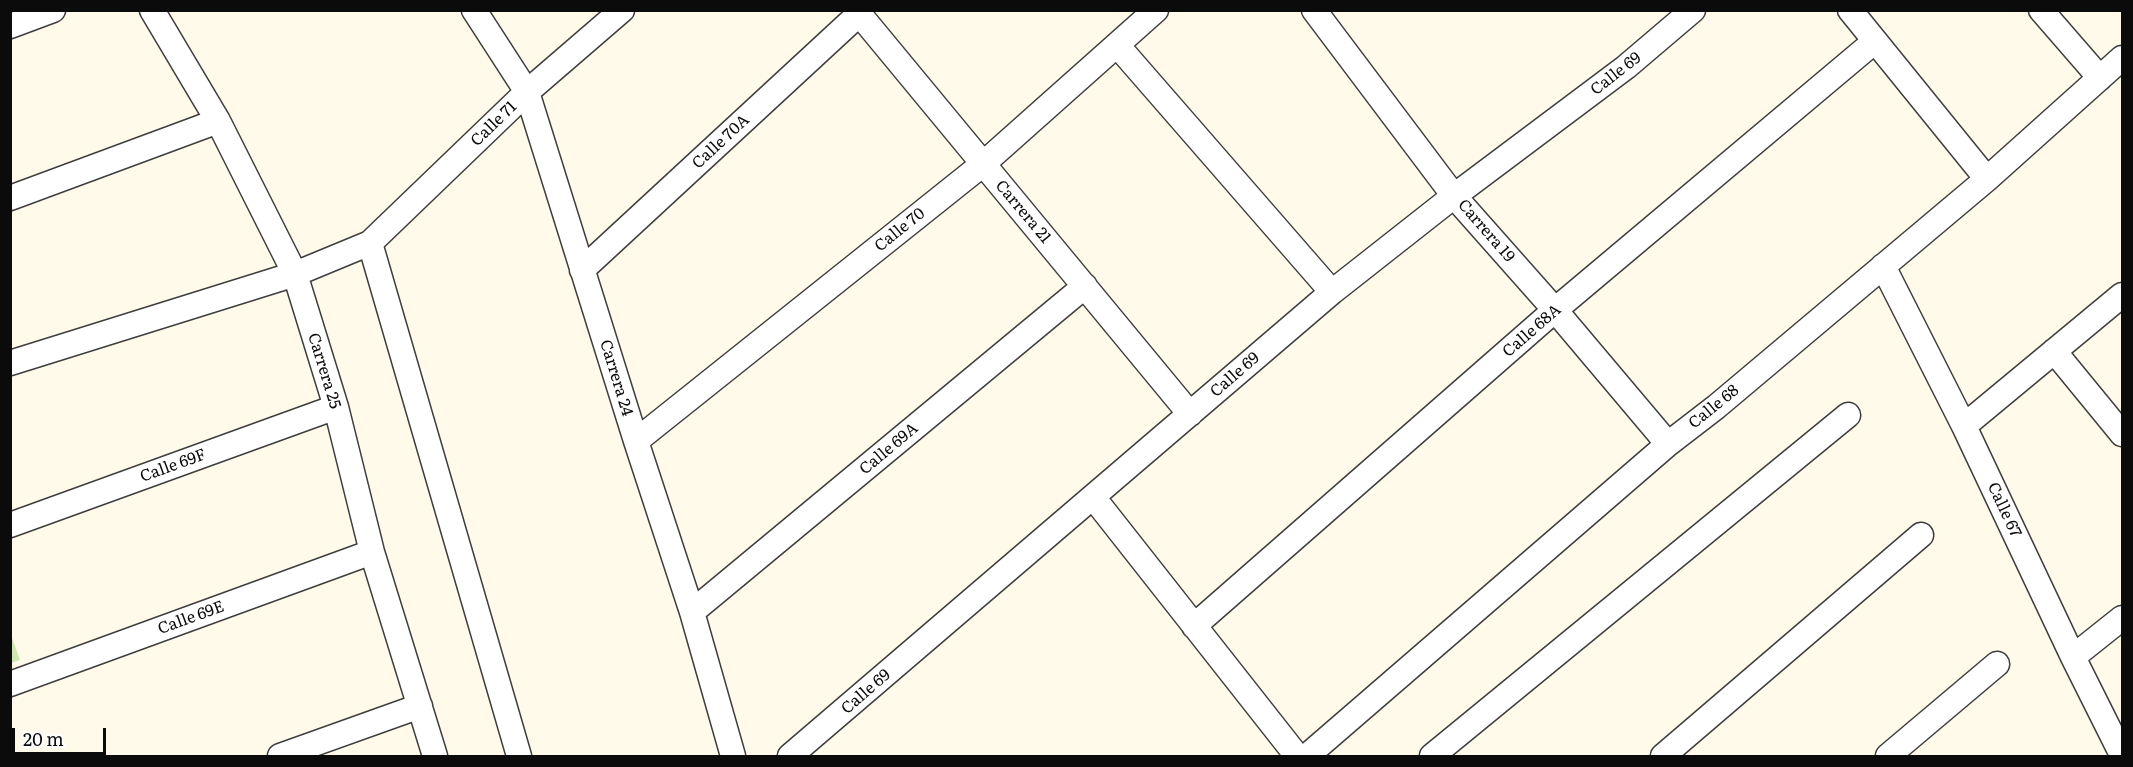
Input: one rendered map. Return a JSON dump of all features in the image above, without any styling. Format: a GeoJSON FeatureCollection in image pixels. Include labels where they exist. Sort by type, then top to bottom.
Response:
{"type":"FeatureCollection","features":[{"type":"Feature","properties":{"kind":"street"},"geometry":{"type":"LineString","coordinates":[[10,26],[53,10]]}},
{"type":"Feature","properties":{"kind":"street","name":"Carrera 25"},"geometry":{"type":"LineString","coordinates":[[152,10],[218,122],[295,274],[336,407],[372,552],[435,756]]}},
{"type":"Feature","properties":{"kind":"street","name":"Carrera 24"},"geometry":{"type":"LineString","coordinates":[[474,10],[528,92],[582,270],[692,612],[734,756]]}},
{"type":"Feature","properties":{"kind":"street","name":"Calle 71"},"geometry":{"type":"LineString","coordinates":[[370,243],[528,92],[622,10]]}},
{"type":"Feature","properties":{"kind":"street","name":"Calle 70"},"geometry":{"type":"LineString","coordinates":[[636,441],[983,164],[1156,10]]}},
{"type":"Feature","properties":{"kind":"street","name":"Calle 69"},"geometry":{"type":"LineString","coordinates":[[790,756],[1332,292],[1455,196],[1626,68],[1693,10]]}},
{"type":"Feature","properties":{"kind":"street"},"geometry":{"type":"LineString","coordinates":[[1850,10],[1986,179]]}},
{"type":"Feature","properties":{"kind":"street"},"geometry":{"type":"LineString","coordinates":[[2041,10],[2100,78]]}},
{"type":"Feature","properties":{"kind":"street","name":"Carrera 19"},"geometry":{"type":"LineString","coordinates":[[1316,11],[1455,196],[1668,444]]}},
{"type":"Feature","properties":{"kind":"street","name":"Carrera 21"},"geometry":{"type":"LineString","coordinates":[[858,12],[1190,414]]}},
{"type":"Feature","properties":{"kind":"street","name":"Calle 70A"},"geometry":{"type":"LineString","coordinates":[[582,270],[858,12]]}},
{"type":"Feature","properties":{"kind":"street","name":"Calle 68A"},"geometry":{"type":"LineString","coordinates":[[1194,626],[1555,310],[1875,40]]}},
{"type":"Feature","properties":{"kind":"street"},"geometry":{"type":"LineString","coordinates":[[1117,45],[1332,292]]}},
{"type":"Feature","properties":{"kind":"street","name":"Calle 68"},"geometry":{"type":"LineString","coordinates":[[1307,756],[1668,444],[1716,407],[1986,179],[2122,58]]}},
{"type":"Feature","properties":{"kind":"street"},"geometry":{"type":"LineString","coordinates":[[10,198],[218,122]]}},
{"type":"Feature","properties":{"kind":"street"},"geometry":{"type":"LineString","coordinates":[[10,363],[295,274],[370,243],[519,756]]}},
{"type":"Feature","properties":{"kind":"street","name":"Calle 67"},"geometry":{"type":"LineString","coordinates":[[1883,266],[1964,426],[2122,755]]}},
{"type":"Feature","properties":{"kind":"street","name":"Calle 69A"},"geometry":{"type":"LineString","coordinates":[[692,612],[1085,286]]}},
{"type":"Feature","properties":{"kind":"street"},"geometry":{"type":"LineString","coordinates":[[1964,426],[2122,295]]}},
{"type":"Feature","properties":{"kind":"street"},"geometry":{"type":"LineString","coordinates":[[2054,351],[2122,434]]}},
{"type":"Feature","properties":{"kind":"street","name":"Calle 69F"},"geometry":{"type":"LineString","coordinates":[[10,525],[336,407]]}},
{"type":"Feature","properties":{"kind":"street"},"geometry":{"type":"LineString","coordinates":[[1432,756],[1848,415]]}},
{"type":"Feature","properties":{"kind":"street"},"geometry":{"type":"LineString","coordinates":[[1093,497],[1297,756]]}},
{"type":"Feature","properties":{"kind":"street"},"geometry":{"type":"LineString","coordinates":[[1663,756],[1921,535]]}},
{"type":"Feature","properties":{"kind":"street","name":"Calle 69E"},"geometry":{"type":"LineString","coordinates":[[10,684],[372,552]]}},
{"type":"Feature","properties":{"kind":"street"},"geometry":{"type":"LineString","coordinates":[[2073,657],[2122,618]]}},
{"type":"Feature","properties":{"kind":"street"},"geometry":{"type":"LineString","coordinates":[[1888,756],[1997,664]]}},
{"type":"Feature","properties":{"kind":"street"},"geometry":{"type":"LineString","coordinates":[[280,756],[420,706]]}},
{"type":"Feature","properties":{"kind":"green space"},"geometry":{"type":"Polygon","coordinates":[[[10,632],[20,660],[11,663],[10,663],[10,632]]]}}]}
